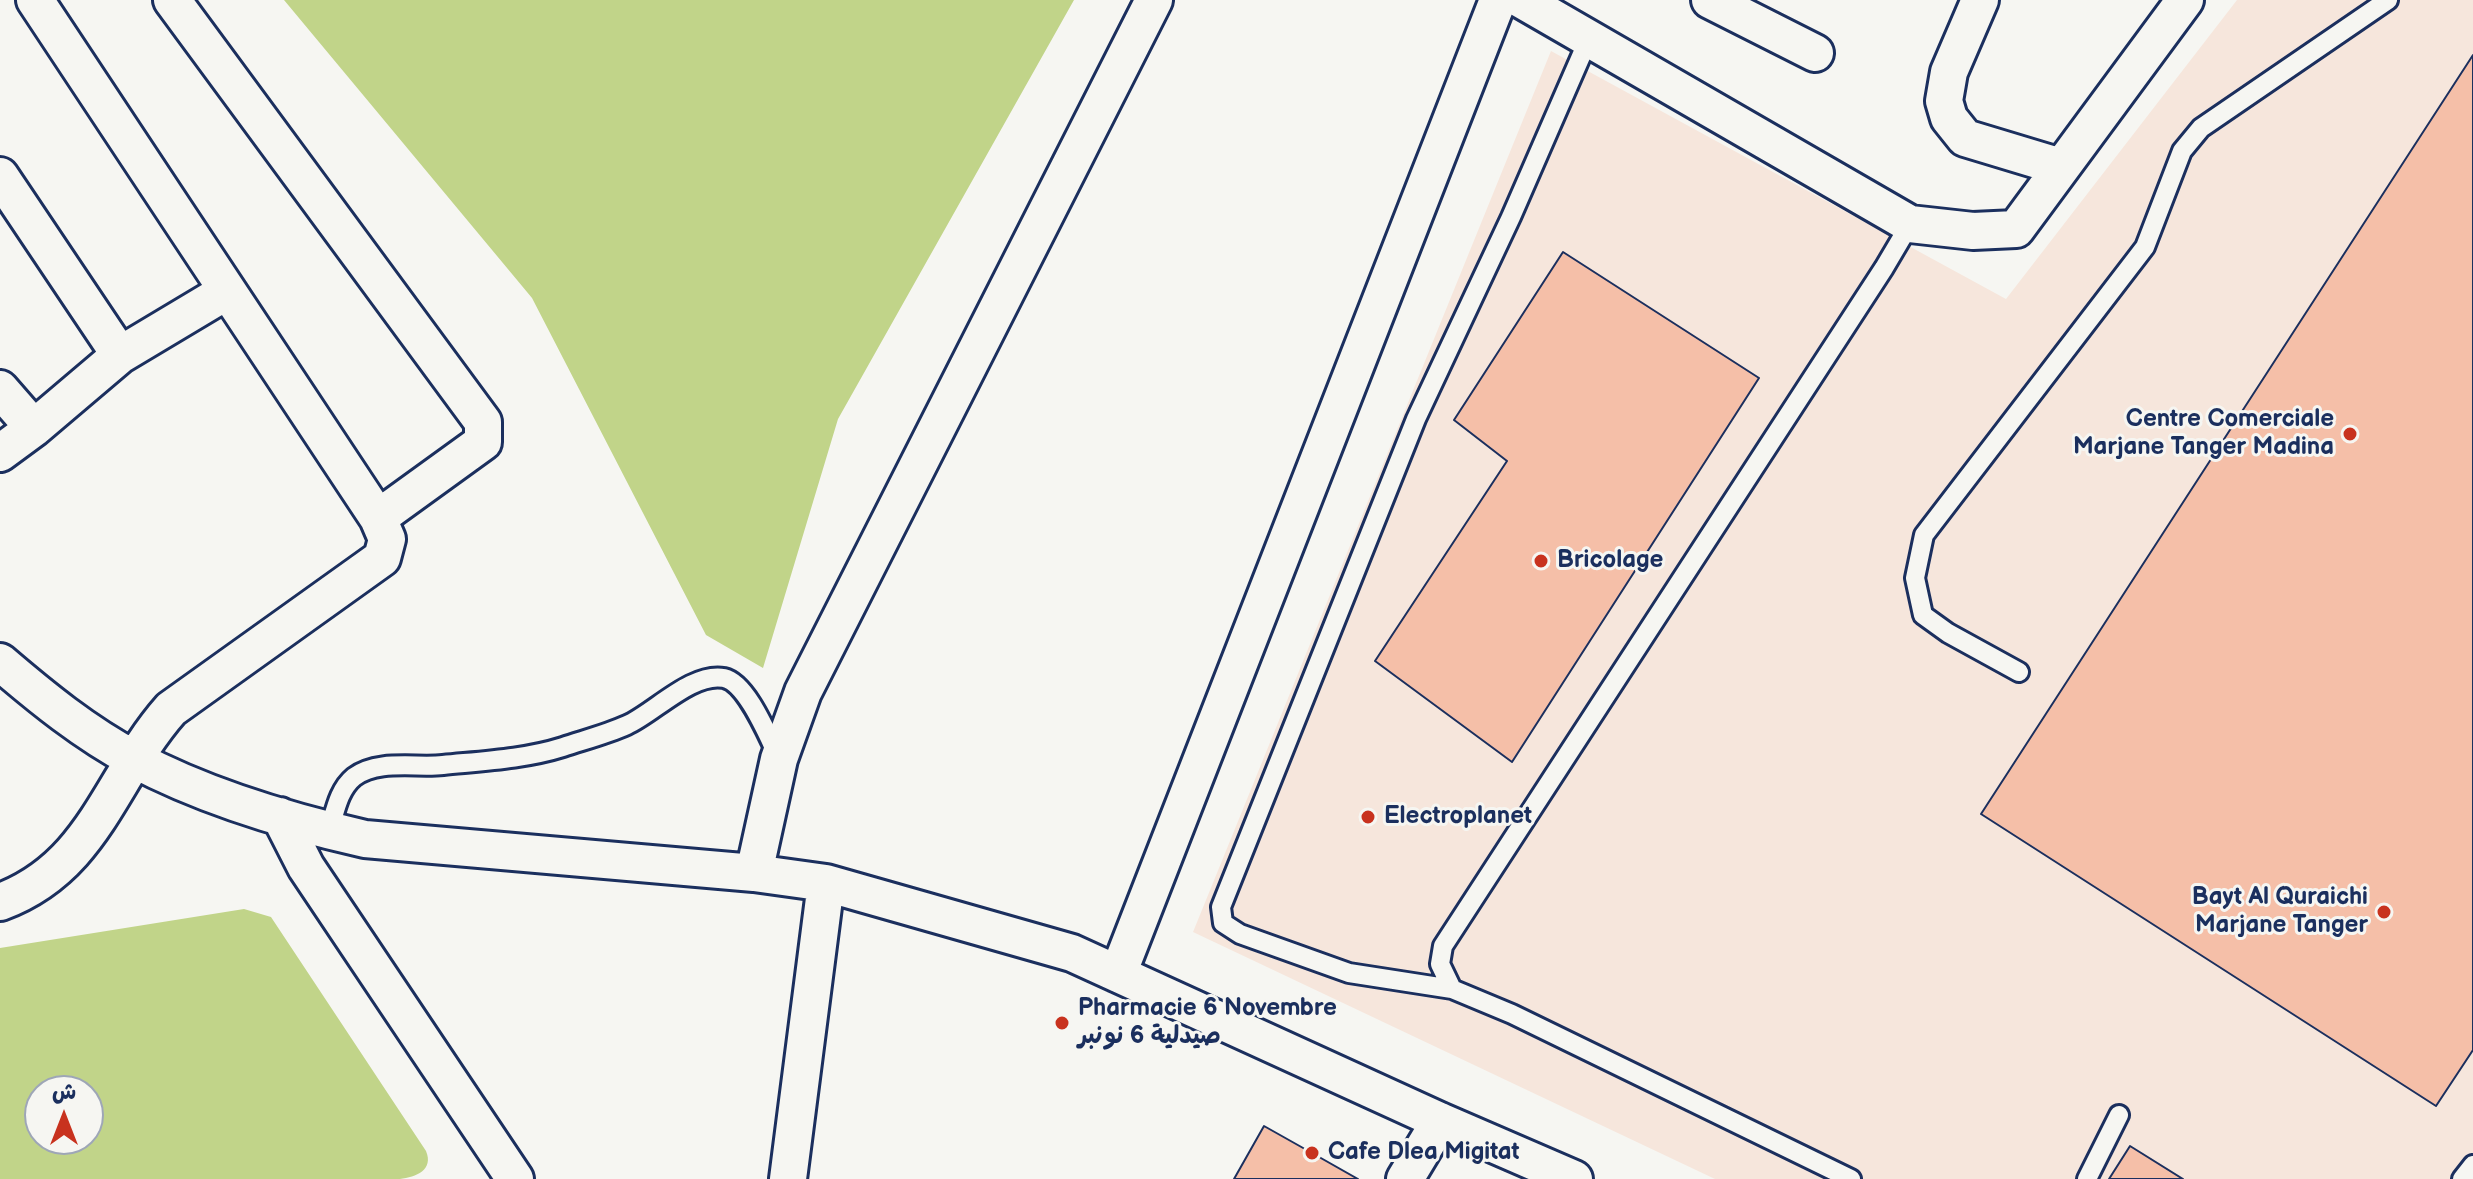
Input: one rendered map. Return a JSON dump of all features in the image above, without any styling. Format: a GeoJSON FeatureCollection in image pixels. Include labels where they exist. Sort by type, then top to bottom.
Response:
{"type":"FeatureCollection","features":[{"type":"Feature","properties":{"kind":"street"},"geometry":{"type":"LineString","coordinates":[[0,902],[36,886],[65,863],[89,834],[151,731],[171,709],[382,558],[387,539],[378,518],[35,0]]}},
{"type":"Feature","properties":{"kind":"street"},"geometry":{"type":"LineString","coordinates":[[172,0],[483,422],[483,442],[378,518]]}},
{"type":"Feature","properties":{"kind":"street"},"geometry":{"type":"LineString","coordinates":[[754,873],[779,759],[810,678],[1154,0]]}},
{"type":"Feature","properties":{"kind":"street"},"geometry":{"type":"LineString","coordinates":[[1118,974],[1498,0]]}},
{"type":"Feature","properties":{"kind":"street"},"geometry":{"type":"LineString","coordinates":[[1522,0],[1910,224],[1973,231],[2016,229],[2185,0]]}},
{"type":"Feature","properties":{"kind":"street"},"geometry":{"type":"LineString","coordinates":[[1710,0],[1815,53]]}},
{"type":"Feature","properties":{"kind":"street"},"geometry":{"type":"LineString","coordinates":[[1980,0],[1949,72],[1944,101],[1949,118],[1965,138],[2061,167]]}},
{"type":"Feature","properties":{"kind":"street"},"geometry":{"type":"LineString","coordinates":[[0,176],[120,355]]}},
{"type":"Feature","properties":{"kind":"street"},"geometry":{"type":"LineString","coordinates":[[0,453],[120,355],[227,291]]}},
{"type":"Feature","properties":{"kind":"street"},"geometry":{"type":"LineString","coordinates":[[0,389],[34,428]]}},
{"type":"Feature","properties":{"kind":"street"},"geometry":{"type":"LineString","coordinates":[[0,662],[50,705],[133,759],[222,799],[365,839],[754,873],[826,883],[1072,953],[1574,1179]]}},
{"type":"Feature","properties":{"kind":"street"},"geometry":{"type":"LineString","coordinates":[[280,816],[306,867],[515,1179]]}},
{"type":"Feature","properties":{"kind":"street"},"geometry":{"type":"LineString","coordinates":[[788,1179],[826,883]]}},
{"type":"Feature","properties":{"kind":"street"},"geometry":{"type":"LineString","coordinates":[[1405,1179],[1440,1121]]}},
{"type":"Feature","properties":{"kind":"lane"},"geometry":{"type":"LineString","coordinates":[[2019,672],[1948,633],[1923,615],[1915,578],[1924,535],[2145,247],[2182,151],[2201,128],[2388,0]]}},
{"type":"Feature","properties":{"kind":"lane"},"geometry":{"type":"LineString","coordinates":[[1589,38],[1511,217],[1416,419],[1221,907],[1223,923],[1240,934],[1349,973],[1452,989],[1512,1014],[1851,1179]]}},
{"type":"Feature","properties":{"kind":"lane"},"geometry":{"type":"LineString","coordinates":[[1452,989],[1440,964],[1443,946],[1910,224]]}},
{"type":"Feature","properties":{"kind":"lane"},"geometry":{"type":"LineString","coordinates":[[329,831],[341,794],[356,776],[366,770],[497,759],[561,747],[628,724],[672,695],[714,677],[727,678],[739,688],[760,718],[779,759]]}},
{"type":"Feature","properties":{"kind":"lane"},"geometry":{"type":"LineString","coordinates":[[2087,1179],[2119,1115]]}},
{"type":"Feature","properties":{"kind":"lane"},"geometry":{"type":"LineString","coordinates":[[2462,1179],[2473,1165]]}},
{"type":"Feature","properties":{"kind":"shaded area"},"geometry":{"type":"Polygon","coordinates":[[[2237,0],[2473,0],[2473,1179],[1715,1179],[1193,932],[1551,51],[2006,299],[2237,0]]]}},
{"type":"Feature","properties":{"kind":"green space"},"geometry":{"type":"Polygon","coordinates":[[[284,0],[1074,0],[838,419],[763,668],[706,635],[532,298],[284,0]]]}},
{"type":"Feature","properties":{"kind":"green space"},"geometry":{"type":"Polygon","coordinates":[[[244,909],[271,917],[428,1158],[422,1171],[400,1179],[0,1179],[0,948],[244,909]]]}},
{"type":"Feature","properties":{"kind":"building","name":"Centre Comerciale Marjane Tanger Madina"},"geometry":{"type":"Polygon","coordinates":[[[2473,55],[2473,1050],[2436,1106],[1981,814],[2473,55]]]}},
{"type":"Feature","properties":{"kind":"building","name":"Bricolage"},"geometry":{"type":"Polygon","coordinates":[[[1563,252],[1759,378],[1512,762],[1375,661],[1507,461],[1454,420],[1563,252]]]}},
{"type":"Feature","properties":{"kind":"building"},"geometry":{"type":"Polygon","coordinates":[[[1264,1126],[1312,1153],[1358,1179],[1234,1179],[1264,1126]]]}},
{"type":"Feature","properties":{"kind":"building"},"geometry":{"type":"Polygon","coordinates":[[[2130,1146],[2183,1179],[2109,1179],[2130,1146]]]}},
{"type":"Feature","properties":{"kind":"place","name":"Centre Comerciale Marjane Tanger Madina"},"geometry":{"type":"Point","coordinates":[2350,434]}},
{"type":"Feature","properties":{"kind":"place","name":"Bricolage"},"geometry":{"type":"Point","coordinates":[1541,561]}},
{"type":"Feature","properties":{"kind":"place","name":"Electroplanet"},"geometry":{"type":"Point","coordinates":[1368,817]}},
{"type":"Feature","properties":{"kind":"place","name":"Bayt Al Quraichi Marjane Tanger"},"geometry":{"type":"Point","coordinates":[2384,912]}},
{"type":"Feature","properties":{"kind":"place","name":"Pharmacie 6 Novembre صيدلية 6 نونبر"},"geometry":{"type":"Point","coordinates":[1062,1023]}},
{"type":"Feature","properties":{"kind":"place","name":"Cafe Dlea Migitat"},"geometry":{"type":"Point","coordinates":[1312,1153]}}]}
